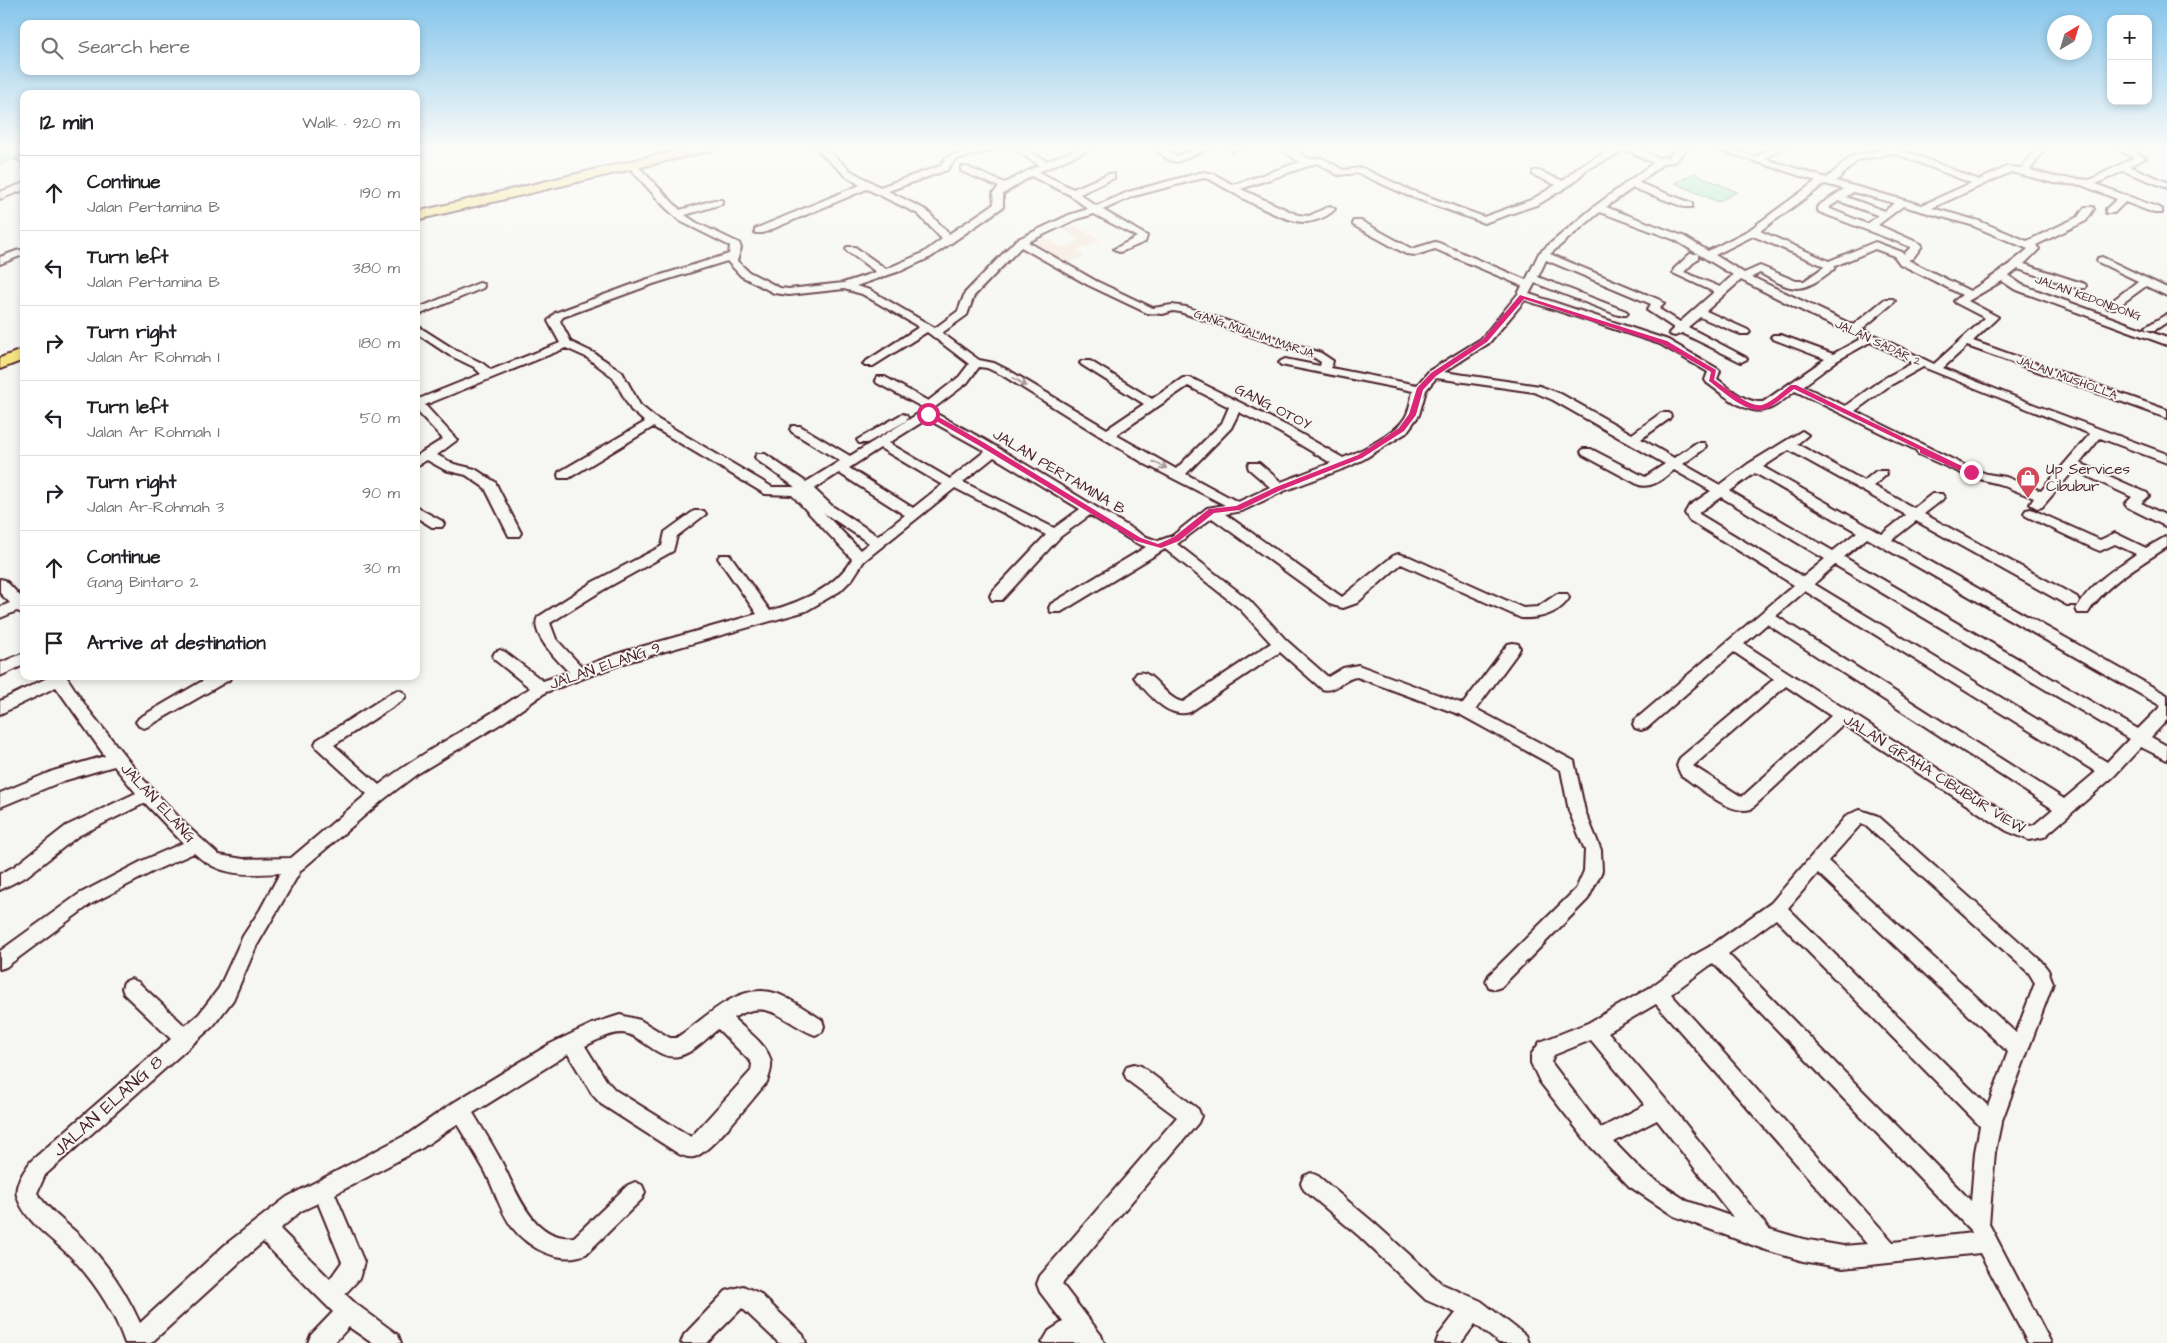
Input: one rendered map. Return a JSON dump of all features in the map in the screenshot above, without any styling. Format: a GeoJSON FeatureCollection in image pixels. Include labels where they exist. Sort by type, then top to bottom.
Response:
{"type":"FeatureCollection","features":[{"type":"Feature","properties":{"kind":"main road"},"geometry":{"type":"LineString","coordinates":[[420,215],[446,209]]}},
{"type":"Feature","properties":{"kind":"main road"},"geometry":{"type":"LineString","coordinates":[[0,364],[20,356]]}},
{"type":"Feature","properties":{"kind":"street"},"geometry":{"type":"LineString","coordinates":[[671,209],[695,226],[731,242],[736,248],[732,262],[746,274],[778,290],[790,292],[844,286],[927,254],[993,209]]}},
{"type":"Feature","properties":{"kind":"street"},"geometry":{"type":"LineString","coordinates":[[678,214],[696,209]]}},
{"type":"Feature","properties":{"kind":"street"},"geometry":{"type":"LineString","coordinates":[[759,231],[811,209]]}},
{"type":"Feature","properties":{"kind":"street"},"geometry":{"type":"LineString","coordinates":[[915,209],[922,212],[948,239]]}},
{"type":"Feature","properties":{"kind":"street"},"geometry":{"type":"LineString","coordinates":[[869,364],[964,313],[969,294],[1020,242],[1073,216],[1098,209]]}},
{"type":"Feature","properties":{"kind":"street"},"geometry":{"type":"LineString","coordinates":[[1278,209],[1302,220],[1309,219],[1330,209]]}},
{"type":"Feature","properties":{"kind":"street"},"geometry":{"type":"LineString","coordinates":[[1454,209],[1484,220],[1516,209]]}},
{"type":"Feature","properties":{"kind":"street"},"geometry":{"type":"LineString","coordinates":[[1056,608],[1162,544],[1177,539],[1212,511],[1237,508],[1279,488],[1343,464],[1360,456],[1402,430],[1412,415],[1420,389],[1433,374],[1485,341],[1522,296],[1531,282],[1543,255],[1598,209]]}},
{"type":"Feature","properties":{"kind":"street","name":"JALAN SADAR 2"},"geometry":{"type":"LineString","coordinates":[[1601,209],[1679,238],[1742,276],[1827,319],[1935,369],[2031,408],[2167,459]]}},
{"type":"Feature","properties":{"kind":"street"},"geometry":{"type":"LineString","coordinates":[[1708,255],[1753,232],[1787,209]]}},
{"type":"Feature","properties":{"kind":"street"},"geometry":{"type":"LineString","coordinates":[[1823,209],[1901,241]]}},
{"type":"Feature","properties":{"kind":"street"},"geometry":{"type":"LineString","coordinates":[[1869,209],[1881,213]]}},
{"type":"Feature","properties":{"kind":"street"},"geometry":{"type":"LineString","coordinates":[[1753,232],[1828,265],[1852,256],[1872,245],[1900,256],[1909,256],[1917,246],[1872,226],[1894,209]]}},
{"type":"Feature","properties":{"kind":"street"},"geometry":{"type":"LineString","coordinates":[[1926,209],[1975,223],[2027,244],[2034,249],[2014,264],[2003,276],[1960,301],[1992,317],[1935,369]]}},
{"type":"Feature","properties":{"kind":"street"},"geometry":{"type":"LineString","coordinates":[[2027,244],[2082,219],[2089,209]]}},
{"type":"Feature","properties":{"kind":"street"},"geometry":{"type":"LineString","coordinates":[[2110,212],[2113,209]]}},
{"type":"Feature","properties":{"kind":"street"},"geometry":{"type":"LineString","coordinates":[[2152,209],[2158,211]]}},
{"type":"Feature","properties":{"kind":"street"},"geometry":{"type":"LineString","coordinates":[[1095,210],[1142,236],[1141,240],[1119,249]]}},
{"type":"Feature","properties":{"kind":"street"},"geometry":{"type":"LineString","coordinates":[[1357,223],[1408,252],[1416,252],[1435,245],[1531,282],[1622,313]]}},
{"type":"Feature","properties":{"kind":"street","name":"GANG MUALIM MARJA"},"geometry":{"type":"LineString","coordinates":[[1020,242],[1092,283],[1151,311],[1163,311],[1172,308],[1182,309],[1317,355],[1327,361],[1324,370],[1420,389]]}},
{"type":"Feature","properties":{"kind":"street"},"geometry":{"type":"LineString","coordinates":[[851,249],[883,272]]}},
{"type":"Feature","properties":{"kind":"street"},"geometry":{"type":"LineString","coordinates":[[0,261],[19,253]]}},
{"type":"Feature","properties":{"kind":"street"},"geometry":{"type":"LineString","coordinates":[[1543,255],[1656,302],[1658,304],[1653,310],[1741,359]]}},
{"type":"Feature","properties":{"kind":"street"},"geometry":{"type":"LineString","coordinates":[[733,256],[649,282],[559,315],[554,321],[566,344],[590,355],[618,375],[636,407],[653,422],[770,491],[795,491],[859,558]]}},
{"type":"Feature","properties":{"kind":"street"},"geometry":{"type":"LineString","coordinates":[[1694,256],[1678,270],[1678,273],[1722,292]]}},
{"type":"Feature","properties":{"kind":"street"},"geometry":{"type":"LineString","coordinates":[[1900,256],[1904,262],[1970,295]]}},
{"type":"Feature","properties":{"kind":"street"},"geometry":{"type":"LineString","coordinates":[[2102,260],[2167,293]]}},
{"type":"Feature","properties":{"kind":"street"},"geometry":{"type":"LineString","coordinates":[[2014,264],[2081,286]]}},
{"type":"Feature","properties":{"kind":"street"},"geometry":{"type":"LineString","coordinates":[[1664,342],[1742,276],[1760,269],[1793,284],[1800,285],[1807,284],[1830,267],[1828,265]]}},
{"type":"Feature","properties":{"kind":"street","name":"JALAN KEDONDONG"},"geometry":{"type":"LineString","coordinates":[[2003,276],[2008,282],[2018,287],[2167,342]]}},
{"type":"Feature","properties":{"kind":"street"},"geometry":{"type":"LineString","coordinates":[[2112,306],[2146,282]]}},
{"type":"Feature","properties":{"kind":"street"},"geometry":{"type":"LineString","coordinates":[[420,312],[480,286]]}},
{"type":"Feature","properties":{"kind":"street"},"geometry":{"type":"LineString","coordinates":[[844,286],[866,292],[931,330],[976,363],[990,365],[1006,373],[1107,435],[1237,508]]}},
{"type":"Feature","properties":{"kind":"street"},"geometry":{"type":"LineString","coordinates":[[1522,296],[1664,342],[1714,371],[1711,380],[1745,404],[1757,408],[1766,406],[1834,358],[1870,338]]}},
{"type":"Feature","properties":{"kind":"street"},"geometry":{"type":"LineString","coordinates":[[1854,330],[1889,302]]}},
{"type":"Feature","properties":{"kind":"street"},"geometry":{"type":"LineString","coordinates":[[1699,312],[1744,332]]}},
{"type":"Feature","properties":{"kind":"street"},"geometry":{"type":"LineString","coordinates":[[2151,328],[2167,316]]}},
{"type":"Feature","properties":{"kind":"street"},"geometry":{"type":"LineString","coordinates":[[420,331],[453,353],[478,365],[489,375]]}},
{"type":"Feature","properties":{"kind":"street"},"geometry":{"type":"LineString","coordinates":[[1777,336],[1834,358]]}},
{"type":"Feature","properties":{"kind":"street","name":"JALAN MUSHOLLA"},"geometry":{"type":"LineString","coordinates":[[1966,342],[2167,414]]}},
{"type":"Feature","properties":{"kind":"street"},"geometry":{"type":"LineString","coordinates":[[420,403],[566,344]]}},
{"type":"Feature","properties":{"kind":"street"},"geometry":{"type":"LineString","coordinates":[[1458,358],[1479,380]]}},
{"type":"Feature","properties":{"kind":"street"},"geometry":{"type":"LineString","coordinates":[[806,488],[880,443],[926,412],[963,380],[976,363]]}},
{"type":"Feature","properties":{"kind":"street"},"geometry":{"type":"LineString","coordinates":[[1086,363],[1152,404],[1107,435]]}},
{"type":"Feature","properties":{"kind":"street"},"geometry":{"type":"LineString","coordinates":[[1284,363],[1324,370]]}},
{"type":"Feature","properties":{"kind":"street"},"geometry":{"type":"LineString","coordinates":[[1845,412],[1885,383],[1922,363]]}},
{"type":"Feature","properties":{"kind":"street"},"geometry":{"type":"LineString","coordinates":[[1433,374],[1524,386],[1547,393],[1676,464],[2167,754]]}},
{"type":"Feature","properties":{"kind":"street"},"geometry":{"type":"LineString","coordinates":[[881,380],[976,449]]}},
{"type":"Feature","properties":{"kind":"street","name":"GANG OTOY"},"geometry":{"type":"LineString","coordinates":[[1152,404],[1187,381],[1283,429],[1343,464]]}},
{"type":"Feature","properties":{"kind":"street"},"geometry":{"type":"LineString","coordinates":[[1799,383],[1845,412],[1924,449],[1922,451],[1971,472],[1995,480],[2001,480],[2042,496]]}},
{"type":"Feature","properties":{"kind":"street"},"geometry":{"type":"LineString","coordinates":[[863,440],[922,406],[926,412]]}},
{"type":"Feature","properties":{"kind":"street"},"geometry":{"type":"LineString","coordinates":[[1178,474],[1227,425],[1236,406]]}},
{"type":"Feature","properties":{"kind":"street","name":"JALAN PERTAMINA B"},"geometry":{"type":"LineString","coordinates":[[926,412],[1139,539],[1162,544],[1244,604],[1281,644],[1327,685],[1348,672],[1358,671],[1466,711]]}},
{"type":"Feature","properties":{"kind":"street"},"geometry":{"type":"LineString","coordinates":[[421,416],[451,440],[421,459]]}},
{"type":"Feature","properties":{"kind":"street"},"geometry":{"type":"LineString","coordinates":[[1632,439],[1665,416]]}},
{"type":"Feature","properties":{"kind":"street"},"geometry":{"type":"LineString","coordinates":[[564,474],[653,422]]}},
{"type":"Feature","properties":{"kind":"street"},"geometry":{"type":"LineString","coordinates":[[796,429],[908,511]]}},
{"type":"Feature","properties":{"kind":"street"},"geometry":{"type":"LineString","coordinates":[[2098,432],[2055,486],[2042,496],[2028,517],[2100,546],[2115,538],[2147,554]]}},
{"type":"Feature","properties":{"kind":"street"},"geometry":{"type":"LineString","coordinates":[[1802,434],[1789,445],[1753,467],[1722,492],[1694,509],[1692,512],[1694,517],[2108,771]]}},
{"type":"Feature","properties":{"kind":"street"},"geometry":{"type":"LineString","coordinates":[[880,443],[948,481],[1055,534]]}},
{"type":"Feature","properties":{"kind":"street"},"geometry":{"type":"LineString","coordinates":[[1789,445],[2077,605],[2116,574],[2167,541]]}},
{"type":"Feature","properties":{"kind":"street"},"geometry":{"type":"LineString","coordinates":[[1587,452],[1644,482],[1676,464],[1700,446]]}},
{"type":"Feature","properties":{"kind":"street","name":"JALAN ELANG 9"},"geometry":{"type":"LineString","coordinates":[[295,865],[378,794],[411,769],[497,719],[541,688],[579,673],[702,634],[802,606],[823,596],[839,585],[853,570],[859,558],[948,481],[993,451]]}},
{"type":"Feature","properties":{"kind":"street"},"geometry":{"type":"LineString","coordinates":[[761,457],[806,488],[827,509],[874,540]]}},
{"type":"Feature","properties":{"kind":"street"},"geometry":{"type":"LineString","coordinates":[[421,459],[470,472],[490,485],[514,532]]}},
{"type":"Feature","properties":{"kind":"street"},"geometry":{"type":"LineString","coordinates":[[2072,464],[2142,496],[2132,504],[2167,522]]}},
{"type":"Feature","properties":{"kind":"street"},"geometry":{"type":"LineString","coordinates":[[1254,466],[1279,488]]}},
{"type":"Feature","properties":{"kind":"street"},"geometry":{"type":"LineString","coordinates":[[1753,467],[2165,704]]}},
{"type":"Feature","properties":{"kind":"street"},"geometry":{"type":"LineString","coordinates":[[1864,487],[1881,474]]}},
{"type":"Feature","properties":{"kind":"street"},"geometry":{"type":"LineString","coordinates":[[1882,540],[1937,498]]}},
{"type":"Feature","properties":{"kind":"street"},"geometry":{"type":"LineString","coordinates":[[998,596],[1055,534],[1089,509]]}},
{"type":"Feature","properties":{"kind":"street"},"geometry":{"type":"LineString","coordinates":[[1212,511],[1337,602],[1343,603],[1352,599],[1398,559],[1405,560],[1520,613],[1534,614],[1549,609],[1562,598]]}},
{"type":"Feature","properties":{"kind":"street"},"geometry":{"type":"LineString","coordinates":[[420,513],[437,524]]}},
{"type":"Feature","properties":{"kind":"street"},"geometry":{"type":"LineString","coordinates":[[579,673],[549,639],[543,621],[598,586],[668,548],[670,535],[699,514]]}},
{"type":"Feature","properties":{"kind":"street"},"geometry":{"type":"LineString","coordinates":[[1641,724],[1678,690],[1804,586],[1866,531]]}},
{"type":"Feature","properties":{"kind":"street"},"geometry":{"type":"LineString","coordinates":[[725,558],[767,617]]}},
{"type":"Feature","properties":{"kind":"street"},"geometry":{"type":"LineString","coordinates":[[0,584],[20,604]]}},
{"type":"Feature","properties":{"kind":"street"},"geometry":{"type":"LineString","coordinates":[[0,613],[20,607]]}},
{"type":"Feature","properties":{"kind":"street"},"geometry":{"type":"LineString","coordinates":[[1767,616],[2064,808]]}},
{"type":"Feature","properties":{"kind":"street"},"geometry":{"type":"LineString","coordinates":[[1142,677],[1171,705],[1177,709],[1185,708],[1281,644]]}},
{"type":"Feature","properties":{"kind":"street","name":"JALAN GRAHA CIBUBUR VIEW"},"geometry":{"type":"LineString","coordinates":[[1734,645],[1841,716],[2021,830],[2034,834],[2108,771],[2139,737],[2165,704]]}},
{"type":"Feature","properties":{"kind":"street"},"geometry":{"type":"LineString","coordinates":[[1495,980],[1582,894],[1594,871],[1593,850],[1577,811],[1568,766],[1466,711],[1513,648]]}},
{"type":"Feature","properties":{"kind":"street"},"geometry":{"type":"LineString","coordinates":[[500,656],[541,688]]}},
{"type":"Feature","properties":{"kind":"street"},"geometry":{"type":"LineString","coordinates":[[0,670],[20,660]]}},
{"type":"Feature","properties":{"kind":"street"},"geometry":{"type":"LineString","coordinates":[[1785,678],[1686,763],[1687,770],[1736,804],[1745,804],[1841,716]]}},
{"type":"Feature","properties":{"kind":"street"},"geometry":{"type":"LineString","coordinates":[[0,708],[55,680]]}},
{"type":"Feature","properties":{"kind":"street","name":"JALAN ELANG"},"geometry":{"type":"LineString","coordinates":[[60,680],[116,759],[147,794],[213,860],[225,865],[295,865]]}},
{"type":"Feature","properties":{"kind":"street"},"geometry":{"type":"LineString","coordinates":[[144,722],[217,680]]}},
{"type":"Feature","properties":{"kind":"street"},"geometry":{"type":"LineString","coordinates":[[378,794],[322,744],[398,696]]}},
{"type":"Feature","properties":{"kind":"street"},"geometry":{"type":"LineString","coordinates":[[0,800],[59,776],[116,759]]}},
{"type":"Feature","properties":{"kind":"street"},"geometry":{"type":"LineString","coordinates":[[0,882],[21,871],[72,831],[147,794]]}},
{"type":"Feature","properties":{"kind":"street"},"geometry":{"type":"LineString","coordinates":[[1860,817],[1872,821],[2035,967],[2042,976],[2044,983],[1991,1122],[1985,1152],[1982,1233],[1889,1253],[1843,1256],[1803,1250],[1681,1209],[1636,1179],[1598,1140],[1547,1075],[1541,1063],[1541,1056],[1547,1048],[1594,1030],[1658,993],[1697,963],[1715,953],[1777,908],[1853,820],[1860,817]]}},
{"type":"Feature","properties":{"kind":"street"},"geometry":{"type":"LineString","coordinates":[[0,961],[85,899],[196,845]]}},
{"type":"Feature","properties":{"kind":"street"},"geometry":{"type":"LineString","coordinates":[[1817,861],[2018,1048]]}},
{"type":"Feature","properties":{"kind":"street","name":"JALAN ELANG 8"},"geometry":{"type":"LineString","coordinates":[[136,1343],[126,1315],[93,1266],[34,1207],[27,1194],[28,1186],[38,1168],[206,1020],[219,1005],[249,942],[295,865]]}},
{"type":"Feature","properties":{"kind":"street"},"geometry":{"type":"LineString","coordinates":[[1777,908],[1991,1122]]}},
{"type":"Feature","properties":{"kind":"street"},"geometry":{"type":"LineString","coordinates":[[1715,953],[1982,1233],[2040,1343]]}},
{"type":"Feature","properties":{"kind":"street"},"geometry":{"type":"LineString","coordinates":[[131,988],[166,1023],[185,1038]]}},
{"type":"Feature","properties":{"kind":"street"},"geometry":{"type":"LineString","coordinates":[[1658,993],[1889,1253]]}},
{"type":"Feature","properties":{"kind":"street"},"geometry":{"type":"LineString","coordinates":[[136,1343],[234,1252],[294,1204],[415,1141],[460,1110],[572,1043],[611,1025],[620,1024],[633,1026],[668,1046],[678,1047],[718,1017],[745,1003],[768,1000],[815,1026]]}},
{"type":"Feature","properties":{"kind":"street"},"geometry":{"type":"LineString","coordinates":[[572,1043],[599,1087],[608,1098],[686,1147],[694,1147],[702,1141],[760,1075],[762,1063],[757,1054],[718,1017]]}},
{"type":"Feature","properties":{"kind":"street"},"geometry":{"type":"LineString","coordinates":[[1594,1030],[1660,1108],[1763,1238]]}},
{"type":"Feature","properties":{"kind":"street"},"geometry":{"type":"LineString","coordinates":[[1089,1338],[1048,1284],[1191,1116],[1134,1073]]}},
{"type":"Feature","properties":{"kind":"street"},"geometry":{"type":"LineString","coordinates":[[1598,1140],[1660,1108]]}},
{"type":"Feature","properties":{"kind":"street"},"geometry":{"type":"LineString","coordinates":[[460,1110],[492,1164],[518,1218],[523,1224],[559,1248],[570,1250],[579,1247],[635,1192]]}},
{"type":"Feature","properties":{"kind":"street"},"geometry":{"type":"LineString","coordinates":[[1311,1183],[1366,1229],[1434,1292],[1474,1309],[1517,1343]]}},
{"type":"Feature","properties":{"kind":"street"},"geometry":{"type":"LineString","coordinates":[[323,1190],[353,1262],[351,1271],[331,1294]]}},
{"type":"Feature","properties":{"kind":"street"},"geometry":{"type":"LineString","coordinates":[[264,1228],[348,1312],[390,1343]]}},
{"type":"Feature","properties":{"kind":"street"},"geometry":{"type":"LineString","coordinates":[[692,1343],[734,1299],[743,1297],[751,1301],[795,1343]]}},
{"type":"Feature","properties":{"kind":"street"},"geometry":{"type":"LineString","coordinates":[[1447,1343],[1474,1309]]}},
{"type":"Feature","properties":{"kind":"street"},"geometry":{"type":"LineString","coordinates":[[319,1343],[348,1312]]}},
{"type":"Feature","properties":{"kind":"street"},"geometry":{"type":"LineString","coordinates":[[1053,1343],[1058,1336],[1075,1330],[1089,1338]]}},
{"type":"Feature","properties":{"kind":"shaded area"},"geometry":{"type":"Polygon","coordinates":[[[1074,225],[1100,240],[1076,251],[1084,256],[1064,265],[1030,244],[1045,238],[1063,248],[1080,240],[1064,230],[1074,225]]]}},
{"type":"Feature","properties":{"kind":"place","name":"Up Services Cibubur"},"geometry":{"type":"Point","coordinates":[2028,499]}},
{"type":"Feature","properties":{"kind":"route"},"geometry":{"type":"LineString","coordinates":[[928,414],[981,443],[1142,541],[1158,546],[1177,539],[1212,511],[1237,508],[1279,488],[1360,456],[1402,430],[1412,415],[1420,389],[1433,374],[1485,341],[1522,296],[1664,342],[1714,371],[1711,380],[1745,404],[1757,408],[1766,406],[1794,386],[1924,449],[1922,451],[1971,472]]}}]}
